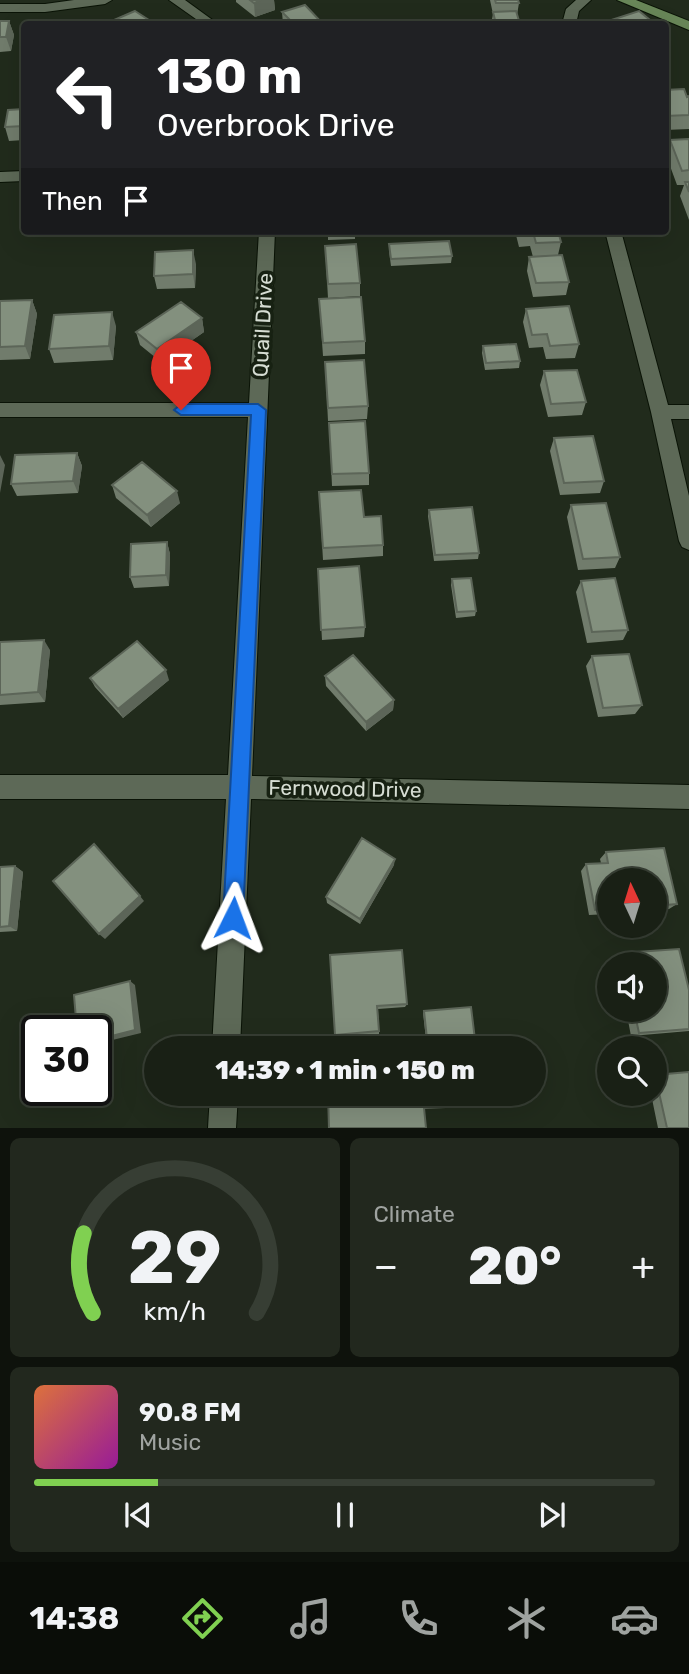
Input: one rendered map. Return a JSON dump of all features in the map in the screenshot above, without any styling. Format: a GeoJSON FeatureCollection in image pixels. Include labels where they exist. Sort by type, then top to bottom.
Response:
{"type":"FeatureCollection","features":[{"type":"Feature","properties":{"kind":"main road"},"geometry":{"type":"LineString","coordinates":[[632,1],[689,26]]}},
{"type":"Feature","properties":{"kind":"street"},"geometry":{"type":"LineString","coordinates":[[0,8],[70,6],[105,0]]}},
{"type":"Feature","properties":{"kind":"street"},"geometry":{"type":"LineString","coordinates":[[176,0],[207,21]]}},
{"type":"Feature","properties":{"kind":"street"},"geometry":{"type":"LineString","coordinates":[[559,0],[569,21]]}},
{"type":"Feature","properties":{"kind":"street"},"geometry":{"type":"LineString","coordinates":[[569,21],[573,9],[584,0]]}},
{"type":"Feature","properties":{"kind":"street"},"geometry":{"type":"LineString","coordinates":[[0,177],[21,177]]}},
{"type":"Feature","properties":{"kind":"street","name":"Quail Drive"},"geometry":{"type":"LineString","coordinates":[[227,1036],[267,235]]}},
{"type":"Feature","properties":{"kind":"street"},"geometry":{"type":"LineString","coordinates":[[614,235],[660,412],[689,541]]}},
{"type":"Feature","properties":{"kind":"street"},"geometry":{"type":"LineString","coordinates":[[0,411],[258,410]]}},
{"type":"Feature","properties":{"kind":"street"},"geometry":{"type":"LineString","coordinates":[[660,412],[689,412]]}},
{"type":"Feature","properties":{"kind":"street","name":"Fernwood Drive"},"geometry":{"type":"LineString","coordinates":[[0,787],[240,787],[689,797]]}},
{"type":"Feature","properties":{"kind":"street"},"geometry":{"type":"LineString","coordinates":[[222,1128],[223,1106]]}},
{"type":"Feature","properties":{"kind":"building"},"geometry":{"type":"Polygon","coordinates":[[[495,0],[518,0],[519,3],[496,3],[495,0]]]}},
{"type":"Feature","properties":{"kind":"building"},"geometry":{"type":"Polygon","coordinates":[[[305,5],[320,21],[291,21],[282,12],[305,5]]]}},
{"type":"Feature","properties":{"kind":"building"},"geometry":{"type":"Polygon","coordinates":[[[135,11],[150,21],[115,21],[135,11]]]}},
{"type":"Feature","properties":{"kind":"building"},"geometry":{"type":"Polygon","coordinates":[[[516,11],[519,21],[495,21],[493,12],[516,11]]]}},
{"type":"Feature","properties":{"kind":"building"},"geometry":{"type":"Polygon","coordinates":[[[639,11],[651,21],[608,21],[639,11]]]}},
{"type":"Feature","properties":{"kind":"building"},"geometry":{"type":"Polygon","coordinates":[[[0,21],[9,21],[6,37],[0,37],[0,21]]]}},
{"type":"Feature","properties":{"kind":"building"},"geometry":{"type":"Polygon","coordinates":[[[684,89],[687,97],[689,96],[689,115],[669,116],[669,90],[684,89]]]}},
{"type":"Feature","properties":{"kind":"building"},"geometry":{"type":"Polygon","coordinates":[[[21,109],[21,126],[5,127],[8,110],[21,109]]]}},
{"type":"Feature","properties":{"kind":"building"},"geometry":{"type":"Polygon","coordinates":[[[689,139],[689,170],[682,171],[670,140],[689,139]]]}},
{"type":"Feature","properties":{"kind":"building"},"geometry":{"type":"Polygon","coordinates":[[[534,235],[559,235],[561,242],[536,243],[534,235]]]}},
{"type":"Feature","properties":{"kind":"building"},"geometry":{"type":"Polygon","coordinates":[[[449,241],[452,256],[391,259],[389,244],[449,241]]]}},
{"type":"Feature","properties":{"kind":"building"},"geometry":{"type":"Polygon","coordinates":[[[356,244],[360,283],[328,284],[325,246],[356,244]]]}},
{"type":"Feature","properties":{"kind":"building"},"geometry":{"type":"Polygon","coordinates":[[[193,250],[193,274],[154,276],[155,252],[193,250]]]}},
{"type":"Feature","properties":{"kind":"building"},"geometry":{"type":"Polygon","coordinates":[[[562,255],[569,282],[536,283],[529,257],[562,255]]]}},
{"type":"Feature","properties":{"kind":"building"},"geometry":{"type":"Polygon","coordinates":[[[361,297],[365,341],[323,343],[319,299],[361,297]]]}},
{"type":"Feature","properties":{"kind":"building"},"geometry":{"type":"Polygon","coordinates":[[[32,300],[25,346],[0,347],[0,301],[32,300]]]}},
{"type":"Feature","properties":{"kind":"building"},"geometry":{"type":"Polygon","coordinates":[[[181,302],[202,318],[157,349],[136,332],[181,302]]]}},
{"type":"Feature","properties":{"kind":"building"},"geometry":{"type":"Polygon","coordinates":[[[569,306],[579,344],[550,346],[547,334],[532,335],[526,309],[569,306]]]}},
{"type":"Feature","properties":{"kind":"building"},"geometry":{"type":"Polygon","coordinates":[[[112,312],[109,346],[49,349],[54,315],[112,312]]]}},
{"type":"Feature","properties":{"kind":"building"},"geometry":{"type":"Polygon","coordinates":[[[516,344],[520,361],[486,363],[483,346],[516,344]]]}},
{"type":"Feature","properties":{"kind":"building"},"geometry":{"type":"Polygon","coordinates":[[[364,360],[368,406],[328,408],[325,362],[364,360]]]}},
{"type":"Feature","properties":{"kind":"building"},"geometry":{"type":"Polygon","coordinates":[[[577,370],[586,402],[551,404],[544,371],[577,370]]]}},
{"type":"Feature","properties":{"kind":"building"},"geometry":{"type":"Polygon","coordinates":[[[365,421],[369,473],[332,474],[329,423],[365,421]]]}},
{"type":"Feature","properties":{"kind":"building"},"geometry":{"type":"Polygon","coordinates":[[[593,436],[604,481],[564,483],[554,438],[593,436]]]}},
{"type":"Feature","properties":{"kind":"building"},"geometry":{"type":"Polygon","coordinates":[[[77,453],[73,481],[11,484],[15,455],[77,453]]]}},
{"type":"Feature","properties":{"kind":"building"},"geometry":{"type":"Polygon","coordinates":[[[142,462],[177,491],[147,515],[112,485],[142,462]]]}},
{"type":"Feature","properties":{"kind":"building"},"geometry":{"type":"Polygon","coordinates":[[[361,490],[364,517],[381,516],[383,545],[323,548],[319,492],[361,490]]]}},
{"type":"Feature","properties":{"kind":"building"},"geometry":{"type":"Polygon","coordinates":[[[606,503],[620,557],[583,559],[571,505],[606,503]]]}},
{"type":"Feature","properties":{"kind":"building"},"geometry":{"type":"Polygon","coordinates":[[[472,507],[479,553],[435,555],[429,510],[472,507]]]}},
{"type":"Feature","properties":{"kind":"building"},"geometry":{"type":"Polygon","coordinates":[[[167,542],[166,575],[130,577],[131,544],[167,542]]]}},
{"type":"Feature","properties":{"kind":"building"},"geometry":{"type":"Polygon","coordinates":[[[359,566],[365,627],[321,630],[318,569],[359,566]]]}},
{"type":"Feature","properties":{"kind":"building"},"geometry":{"type":"Polygon","coordinates":[[[471,578],[476,611],[457,612],[452,579],[471,578]]]}},
{"type":"Feature","properties":{"kind":"building"},"geometry":{"type":"Polygon","coordinates":[[[615,578],[628,630],[592,632],[581,581],[615,578]]]}},
{"type":"Feature","properties":{"kind":"building"},"geometry":{"type":"Polygon","coordinates":[[[44,640],[38,692],[0,695],[0,642],[44,640]]]}},
{"type":"Feature","properties":{"kind":"building"},"geometry":{"type":"Polygon","coordinates":[[[137,641],[166,670],[118,709],[90,678],[137,641]]]}},
{"type":"Feature","properties":{"kind":"building"},"geometry":{"type":"Polygon","coordinates":[[[629,654],[642,705],[603,708],[592,656],[629,654]]]}},
{"type":"Feature","properties":{"kind":"building"},"geometry":{"type":"Polygon","coordinates":[[[353,655],[394,700],[366,722],[325,676],[353,655]]]}},
{"type":"Feature","properties":{"kind":"building"},"geometry":{"type":"Polygon","coordinates":[[[362,838],[395,859],[360,919],[326,897],[362,838]]]}},
{"type":"Feature","properties":{"kind":"building"},"geometry":{"type":"Polygon","coordinates":[[[94,844],[140,896],[99,934],[53,881],[94,844]]]}},
{"type":"Feature","properties":{"kind":"building"},"geometry":{"type":"Polygon","coordinates":[[[664,848],[677,904],[667,905],[667,868],[597,868],[595,910],[586,864],[608,863],[606,852],[664,848]]]}},
{"type":"Feature","properties":{"kind":"building"},"geometry":{"type":"Polygon","coordinates":[[[15,866],[9,926],[0,927],[0,867],[15,866]]]}},
{"type":"Feature","properties":{"kind":"building"},"geometry":{"type":"Polygon","coordinates":[[[679,949],[689,990],[689,1029],[639,1033],[637,1022],[667,1022],[667,952],[636,952],[679,949]]]}},
{"type":"Feature","properties":{"kind":"building"},"geometry":{"type":"Polygon","coordinates":[[[402,950],[407,1004],[377,1006],[379,1031],[335,1035],[330,955],[402,950]]]}},
{"type":"Feature","properties":{"kind":"building"},"geometry":{"type":"Polygon","coordinates":[[[130,981],[135,1030],[112,1036],[112,1015],[76,1015],[74,995],[130,981]]]}},
{"type":"Feature","properties":{"kind":"building"},"geometry":{"type":"Polygon","coordinates":[[[471,1007],[475,1036],[427,1036],[424,1011],[471,1007]]]}},
{"type":"Feature","properties":{"kind":"building"},"geometry":{"type":"Polygon","coordinates":[[[689,1072],[689,1128],[667,1128],[662,1106],[667,1106],[667,1074],[689,1072]]]}},
{"type":"Feature","properties":{"kind":"building"},"geometry":{"type":"Polygon","coordinates":[[[328,1106],[467,1106],[424,1108],[426,1128],[329,1128],[328,1106]]]}},
{"type":"Feature","properties":{"kind":"route"},"geometry":{"type":"LineString","coordinates":[[181,410],[258,410],[233,918]]}}]}
